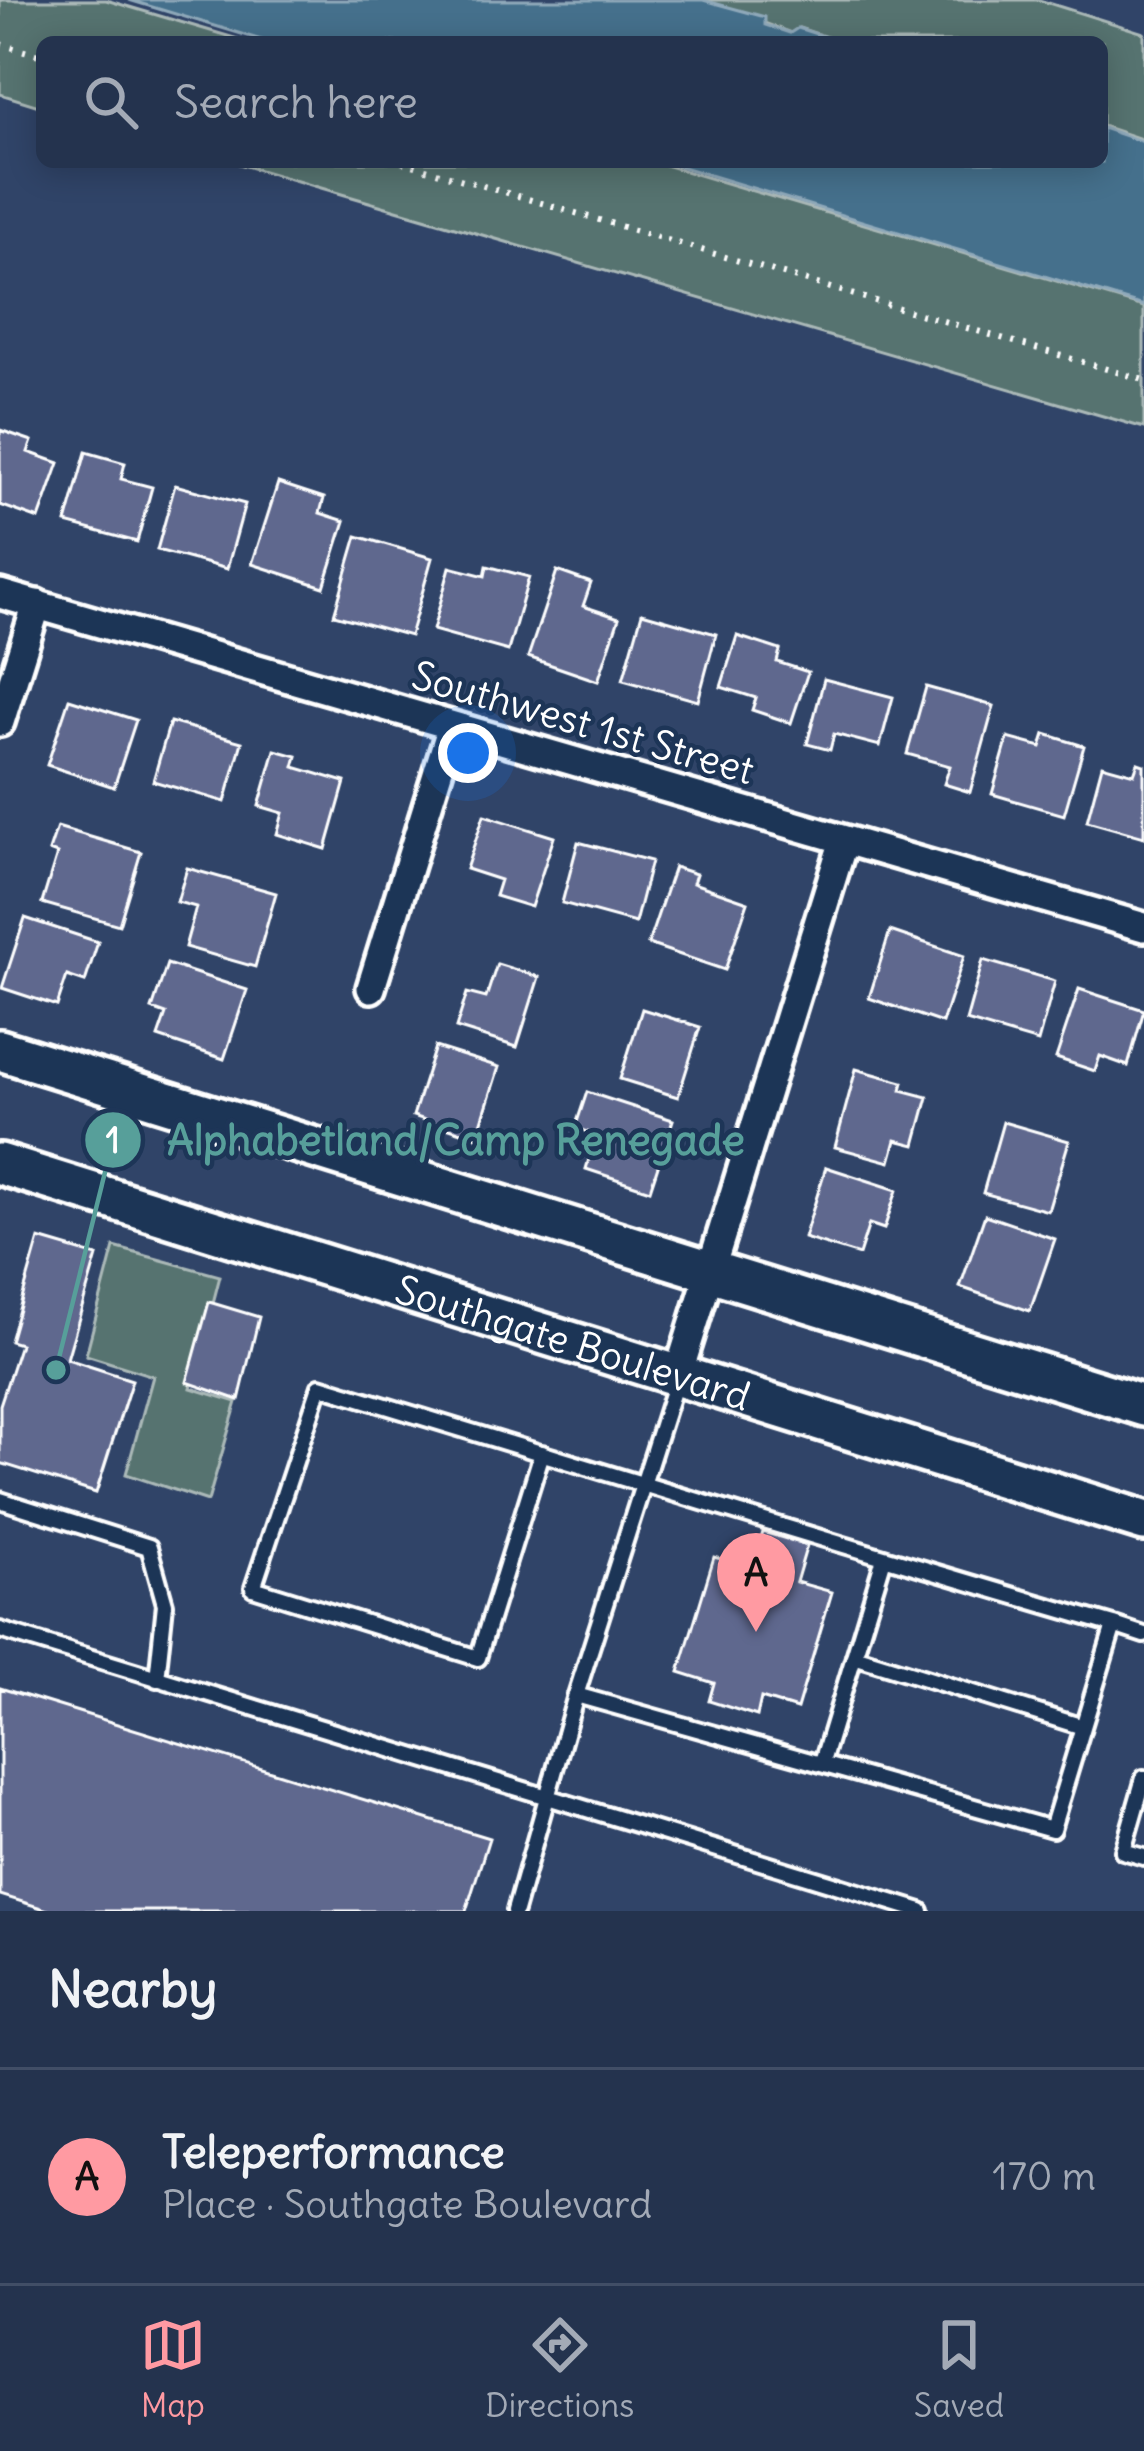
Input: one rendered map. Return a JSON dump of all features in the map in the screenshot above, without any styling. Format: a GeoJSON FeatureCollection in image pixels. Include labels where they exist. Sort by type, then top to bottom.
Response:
{"type":"FeatureCollection","features":[{"type":"Feature","properties":{"kind":"main road"},"geometry":{"type":"LineString","coordinates":[[0,1050],[1144,1406]]}},
{"type":"Feature","properties":{"kind":"main road","name":"Southgate Boulevard"},"geometry":{"type":"LineString","coordinates":[[0,1164],[1144,1521]]}},
{"type":"Feature","properties":{"kind":"street","name":"Southwest 1st Street"},"geometry":{"type":"LineString","coordinates":[[0,594],[1144,928]]}},
{"type":"Feature","properties":{"kind":"street"},"geometry":{"type":"LineString","coordinates":[[0,722],[37,604]]}},
{"type":"Feature","properties":{"kind":"street"},"geometry":{"type":"LineString","coordinates":[[371,988],[452,726]]}},
{"type":"Feature","properties":{"kind":"street"},"geometry":{"type":"LineString","coordinates":[[677,1378],[844,840]]}},
{"type":"Feature","properties":{"kind":"lane"},"geometry":{"type":"LineString","coordinates":[[515,1911],[576,1694],[677,1378]]}},
{"type":"Feature","properties":{"kind":"lane"},"geometry":{"type":"LineString","coordinates":[[542,1453],[478,1658],[253,1588],[320,1386],[643,1482],[1144,1635]]}},
{"type":"Feature","properties":{"kind":"lane"},"geometry":{"type":"LineString","coordinates":[[0,1500],[149,1547],[165,1604],[158,1679]]}},
{"type":"Feature","properties":{"kind":"lane"},"geometry":{"type":"LineString","coordinates":[[822,1762],[884,1558]]}},
{"type":"Feature","properties":{"kind":"lane"},"geometry":{"type":"LineString","coordinates":[[576,1694],[1052,1828],[1114,1625]]}},
{"type":"Feature","properties":{"kind":"lane"},"geometry":{"type":"LineString","coordinates":[[0,1630],[921,1911]]}},
{"type":"Feature","properties":{"kind":"lane"},"geometry":{"type":"LineString","coordinates":[[854,1656],[1083,1727]]}},
{"type":"Feature","properties":{"kind":"lane"},"geometry":{"type":"LineString","coordinates":[[1144,1778],[1123,1851],[1144,1858]]}},
{"type":"Feature","properties":{"kind":"path"},"geometry":{"type":"LineString","coordinates":[[0,44],[36,54]]}},
{"type":"Feature","properties":{"kind":"path"},"geometry":{"type":"LineString","coordinates":[[422,168],[1144,380]]}},
{"type":"Feature","properties":{"kind":"green space"},"geometry":{"type":"Polygon","coordinates":[[[0,0],[106,0],[228,36],[36,36],[36,105],[0,94],[0,0]]]}},
{"type":"Feature","properties":{"kind":"green space"},"geometry":{"type":"Polygon","coordinates":[[[703,0],[1039,0],[1144,33],[1144,140],[1108,128],[1108,36],[824,36],[799,28],[791,33],[703,0]]]}},
{"type":"Feature","properties":{"kind":"green space"},"geometry":{"type":"Polygon","coordinates":[[[253,168],[675,168],[1144,307],[1144,428],[253,168]]]}},
{"type":"Feature","properties":{"kind":"green space"},"geometry":{"type":"Polygon","coordinates":[[[114,1247],[220,1276],[191,1388],[237,1402],[208,1501],[126,1474],[153,1376],[86,1355],[114,1247]]]}},
{"type":"Feature","properties":{"kind":"water"},"geometry":{"type":"Polygon","coordinates":[[[129,0],[703,0],[765,17],[765,25],[790,33],[798,28],[823,36],[248,36],[129,0]]]}},
{"type":"Feature","properties":{"kind":"water"},"geometry":{"type":"Polygon","coordinates":[[[1108,130],[1144,142],[1144,306],[686,168],[1108,168],[1108,130]]]}},
{"type":"Feature","properties":{"kind":"building"},"geometry":{"type":"Polygon","coordinates":[[[0,430],[32,441],[28,452],[59,463],[39,519],[0,505],[0,430]]]}},
{"type":"Feature","properties":{"kind":"building"},"geometry":{"type":"Polygon","coordinates":[[[86,452],[125,463],[121,479],[152,487],[137,542],[66,523],[86,452]]]}},
{"type":"Feature","properties":{"kind":"building"},"geometry":{"type":"Polygon","coordinates":[[[278,483],[324,498],[320,513],[345,521],[324,587],[252,564],[278,483]]]}},
{"type":"Feature","properties":{"kind":"building"},"geometry":{"type":"Polygon","coordinates":[[[175,485],[245,504],[227,569],[157,550],[175,485]]]}},
{"type":"Feature","properties":{"kind":"building"},"geometry":{"type":"Polygon","coordinates":[[[357,536],[432,558],[410,636],[334,615],[357,536]]]}},
{"type":"Feature","properties":{"kind":"building"},"geometry":{"type":"Polygon","coordinates":[[[487,566],[529,577],[508,651],[433,630],[450,567],[485,576],[487,566]]]}},
{"type":"Feature","properties":{"kind":"building"},"geometry":{"type":"Polygon","coordinates":[[[557,571],[591,583],[583,606],[619,618],[598,681],[528,657],[557,571]]]}},
{"type":"Feature","properties":{"kind":"building"},"geometry":{"type":"Polygon","coordinates":[[[642,613],[716,634],[698,701],[623,680],[642,613]]]}},
{"type":"Feature","properties":{"kind":"building"},"geometry":{"type":"Polygon","coordinates":[[[737,636],[780,650],[777,662],[808,672],[791,723],[752,710],[756,698],[721,687],[737,636]]]}},
{"type":"Feature","properties":{"kind":"building"},"geometry":{"type":"Polygon","coordinates":[[[824,679],[893,697],[880,746],[834,734],[830,750],[807,744],[824,679]]]}},
{"type":"Feature","properties":{"kind":"building"},"geometry":{"type":"Polygon","coordinates":[[[926,687],[994,706],[970,792],[944,784],[950,766],[907,754],[926,687]]]}},
{"type":"Feature","properties":{"kind":"building"},"geometry":{"type":"Polygon","coordinates":[[[69,699],[136,720],[114,787],[47,765],[69,699]]]}},
{"type":"Feature","properties":{"kind":"building"},"geometry":{"type":"Polygon","coordinates":[[[170,722],[242,742],[225,802],[153,781],[170,722]]]}},
{"type":"Feature","properties":{"kind":"building"},"geometry":{"type":"Polygon","coordinates":[[[1045,734],[1084,746],[1064,815],[992,794],[1008,738],[1041,747],[1045,734]]]}},
{"type":"Feature","properties":{"kind":"building"},"geometry":{"type":"Polygon","coordinates":[[[275,750],[297,756],[294,767],[345,782],[326,849],[277,834],[283,813],[259,806],[275,750]]]}},
{"type":"Feature","properties":{"kind":"building"},"geometry":{"type":"Polygon","coordinates":[[[1138,763],[1144,765],[1144,837],[1087,821],[1102,765],[1134,774],[1138,763]]]}},
{"type":"Feature","properties":{"kind":"building"},"geometry":{"type":"Polygon","coordinates":[[[484,815],[554,837],[531,907],[495,896],[500,880],[466,869],[484,815]]]}},
{"type":"Feature","properties":{"kind":"building"},"geometry":{"type":"Polygon","coordinates":[[[57,827],[141,852],[119,925],[42,903],[57,854],[49,851],[57,827]]]}},
{"type":"Feature","properties":{"kind":"building"},"geometry":{"type":"Polygon","coordinates":[[[578,842],[651,861],[635,923],[562,903],[578,842]]]}},
{"type":"Feature","properties":{"kind":"building"},"geometry":{"type":"Polygon","coordinates":[[[674,867],[696,874],[693,883],[748,902],[725,970],[648,944],[674,867]]]}},
{"type":"Feature","properties":{"kind":"building"},"geometry":{"type":"Polygon","coordinates":[[[187,868],[276,893],[255,967],[185,947],[196,907],[177,902],[187,868]]]}},
{"type":"Feature","properties":{"kind":"building"},"geometry":{"type":"Polygon","coordinates":[[[25,918],[98,942],[85,982],[67,976],[57,1006],[2,988],[25,918]]]}},
{"type":"Feature","properties":{"kind":"building"},"geometry":{"type":"Polygon","coordinates":[[[890,931],[964,956],[942,1023],[869,998],[890,931]]]}},
{"type":"Feature","properties":{"kind":"building"},"geometry":{"type":"Polygon","coordinates":[[[983,960],[1055,981],[1038,1042],[966,1021],[983,960]]]}},
{"type":"Feature","properties":{"kind":"building"},"geometry":{"type":"Polygon","coordinates":[[[167,964],[247,990],[224,1059],[158,1037],[166,1014],[152,1009],[167,964]]]}},
{"type":"Feature","properties":{"kind":"building"},"geometry":{"type":"Polygon","coordinates":[[[497,964],[539,977],[517,1047],[456,1028],[467,993],[486,998],[497,964]]]}},
{"type":"Feature","properties":{"kind":"building"},"geometry":{"type":"Polygon","coordinates":[[[1079,989],[1144,1010],[1128,1066],[1100,1056],[1095,1071],[1056,1058],[1079,989]]]}},
{"type":"Feature","properties":{"kind":"building"},"geometry":{"type":"Polygon","coordinates":[[[642,1009],[700,1027],[678,1097],[620,1079],[642,1009]]]}},
{"type":"Feature","properties":{"kind":"building"},"geometry":{"type":"Polygon","coordinates":[[[435,1047],[499,1067],[477,1137],[413,1116],[435,1047]]]}},
{"type":"Feature","properties":{"kind":"building"},"geometry":{"type":"Polygon","coordinates":[[[856,1069],[903,1082],[901,1090],[928,1097],[915,1145],[896,1140],[890,1162],[835,1147],[856,1069]]]}},
{"type":"Feature","properties":{"kind":"building"},"geometry":{"type":"Polygon","coordinates":[[[587,1092],[673,1120],[650,1190],[586,1169],[596,1135],[575,1128],[587,1092]]]}},
{"type":"Feature","properties":{"kind":"building"},"geometry":{"type":"Polygon","coordinates":[[[1003,1122],[1069,1141],[1048,1211],[983,1193],[1003,1122]]]}},
{"type":"Feature","properties":{"kind":"building"},"geometry":{"type":"Polygon","coordinates":[[[826,1167],[897,1190],[884,1229],[869,1224],[859,1255],[804,1238],[826,1167]]]}},
{"type":"Feature","properties":{"kind":"building"},"geometry":{"type":"Polygon","coordinates":[[[985,1215],[1055,1239],[1030,1311],[960,1287],[985,1215]]]}},
{"type":"Feature","properties":{"kind":"building"},"geometry":{"type":"Polygon","coordinates":[[[39,1239],[97,1256],[67,1359],[132,1380],[96,1493],[0,1463],[0,1405],[20,1344],[10,1341],[39,1239]]]}},
{"type":"Feature","properties":{"kind":"building"},"geometry":{"type":"Polygon","coordinates":[[[209,1302],[259,1317],[239,1400],[187,1382],[209,1302]]]}},
{"type":"Feature","properties":{"kind":"building"},"geometry":{"type":"Polygon","coordinates":[[[763,1532],[807,1545],[796,1582],[832,1592],[797,1709],[761,1698],[757,1716],[709,1701],[714,1683],[679,1672],[714,1557],[752,1568],[763,1532]]]}},
{"type":"Feature","properties":{"kind":"building"},"geometry":{"type":"Polygon","coordinates":[[[0,1688],[489,1838],[466,1911],[51,1911],[0,1895],[0,1688]]]}},
{"type":"Feature","properties":{"kind":"place","name":"Alphabetland/Camp Renegade"},"geometry":{"type":"Point","coordinates":[56,1370]}},
{"type":"Feature","properties":{"kind":"place","name":"Teleperformance"},"geometry":{"type":"Point","coordinates":[756,1632]}}]}
